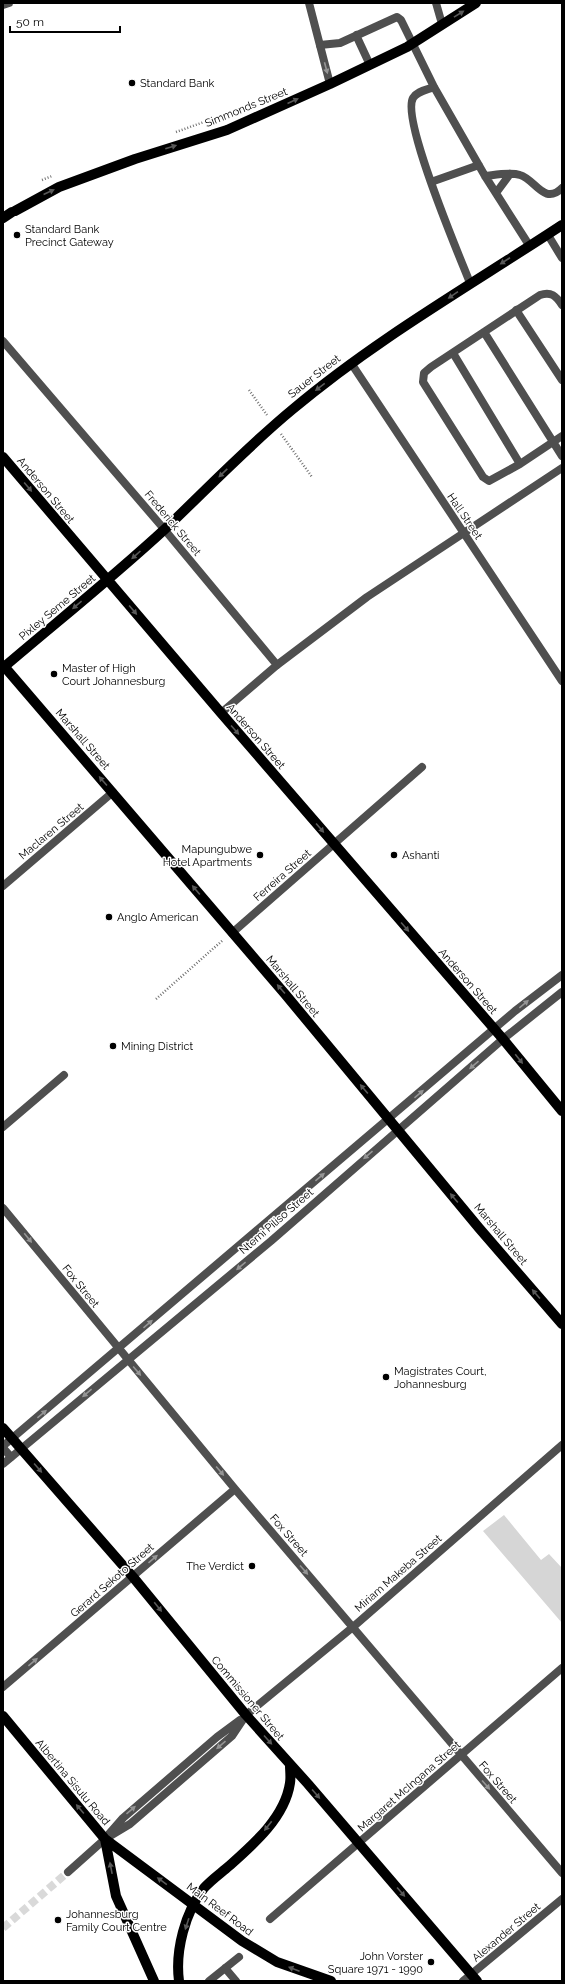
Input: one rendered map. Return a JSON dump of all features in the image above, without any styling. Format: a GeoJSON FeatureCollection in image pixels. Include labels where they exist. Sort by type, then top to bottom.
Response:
{"type":"FeatureCollection","features":[{"type":"Feature","properties":{"kind":"main road","name":"Simmonds Street"},"geometry":{"type":"LineString","coordinates":[[3,218],[59,187],[135,159],[227,130],[330,84],[413,43],[476,3]]}},
{"type":"Feature","properties":{"kind":"main road","name":"Sauer Street"},"geometry":{"type":"LineString","coordinates":[[107,580],[164,529],[292,409],[351,363],[470,283],[562,225]]}},
{"type":"Feature","properties":{"kind":"main road","name":"Anderson Street"},"geometry":{"type":"LineString","coordinates":[[3,457],[334,845],[503,1039],[562,1110]]}},
{"type":"Feature","properties":{"kind":"main road","name":"Pixley Seme Street"},"geometry":{"type":"LineString","coordinates":[[4,666],[107,580]]}},
{"type":"Feature","properties":{"kind":"main road","name":"Marshall Street"},"geometry":{"type":"LineString","coordinates":[[4,666],[232,932],[562,1324]]}},
{"type":"Feature","properties":{"kind":"main road","name":"Commissioner Street"},"geometry":{"type":"LineString","coordinates":[[3,1428],[133,1577],[246,1715],[359,1844],[471,1979]]}},
{"type":"Feature","properties":{"kind":"main road","name":"Albertina Sisulu Road"},"geometry":{"type":"LineString","coordinates":[[3,1716],[105,1839],[116,1896],[154,1981]]}},
{"type":"Feature","properties":{"kind":"main road"},"geometry":{"type":"LineString","coordinates":[[180,1981],[178,1971],[182,1937],[193,1904],[205,1887],[242,1855],[268,1827],[282,1806],[290,1783],[290,1765]]}},
{"type":"Feature","properties":{"kind":"main road","name":"Main Reef Road"},"geometry":{"type":"LineString","coordinates":[[105,1839],[242,1941],[277,1962],[331,1981]]}},
{"type":"Feature","properties":{"kind":"street"},"geometry":{"type":"LineString","coordinates":[[3,5],[9,3]]}},
{"type":"Feature","properties":{"kind":"street"},"geometry":{"type":"LineString","coordinates":[[309,3],[330,84]]}},
{"type":"Feature","properties":{"kind":"street"},"geometry":{"type":"LineString","coordinates":[[436,3],[442,24]]}},
{"type":"Feature","properties":{"kind":"street"},"geometry":{"type":"LineString","coordinates":[[320,45],[336,44],[398,17],[413,43],[434,87],[485,176],[529,245]]}},
{"type":"Feature","properties":{"kind":"street"},"geometry":{"type":"LineString","coordinates":[[356,35],[370,65]]}},
{"type":"Feature","properties":{"kind":"street"},"geometry":{"type":"LineString","coordinates":[[434,87],[416,93],[412,99],[411,106],[413,124],[431,182],[470,283]]}},
{"type":"Feature","properties":{"kind":"street"},"geometry":{"type":"LineString","coordinates":[[431,182],[479,165]]}},
{"type":"Feature","properties":{"kind":"street"},"geometry":{"type":"LineString","coordinates":[[496,193],[510,174]]}},
{"type":"Feature","properties":{"kind":"street"},"geometry":{"type":"LineString","coordinates":[[485,176],[519,174],[541,192],[548,194],[559,191],[562,188]]}},
{"type":"Feature","properties":{"kind":"street"},"geometry":{"type":"LineString","coordinates":[[548,235],[562,258]]}},
{"type":"Feature","properties":{"kind":"street"},"geometry":{"type":"LineString","coordinates":[[562,305],[551,293],[545,293],[516,310],[424,373],[423,382],[483,477],[490,481],[520,464],[562,436]]}},
{"type":"Feature","properties":{"kind":"street"},"geometry":{"type":"LineString","coordinates":[[516,310],[559,368],[562,380]]}},
{"type":"Feature","properties":{"kind":"street"},"geometry":{"type":"LineString","coordinates":[[484,332],[562,456]]}},
{"type":"Feature","properties":{"kind":"street","name":"Frederick Street"},"geometry":{"type":"LineString","coordinates":[[3,341],[277,664]]}},
{"type":"Feature","properties":{"kind":"street"},"geometry":{"type":"LineString","coordinates":[[453,353],[520,464]]}},
{"type":"Feature","properties":{"kind":"street","name":"Hall Street"},"geometry":{"type":"LineString","coordinates":[[351,363],[562,681]]}},
{"type":"Feature","properties":{"kind":"street"},"geometry":{"type":"LineString","coordinates":[[221,713],[277,664],[367,597],[562,468]]}},
{"type":"Feature","properties":{"kind":"street","name":"Ferreira Street"},"geometry":{"type":"LineString","coordinates":[[232,932],[422,767]]}},
{"type":"Feature","properties":{"kind":"street","name":"Maclaren Street"},"geometry":{"type":"LineString","coordinates":[[3,886],[113,792]]}},
{"type":"Feature","properties":{"kind":"street","name":"Ntemi Piliso Street"},"geometry":{"type":"LineString","coordinates":[[3,1447],[119,1350],[494,1029],[538,992],[562,975]]}},
{"type":"Feature","properties":{"kind":"street","name":"Ntemi Piliso Street"},"geometry":{"type":"LineString","coordinates":[[3,1464],[271,1241],[503,1039],[562,992]]}},
{"type":"Feature","properties":{"kind":"street"},"geometry":{"type":"LineString","coordinates":[[3,1127],[64,1075]]}},
{"type":"Feature","properties":{"kind":"street","name":"Fox Street"},"geometry":{"type":"LineString","coordinates":[[3,1208],[234,1489],[562,1873]]}},
{"type":"Feature","properties":{"kind":"street","name":"Miriam Makeba Street"},"geometry":{"type":"LineString","coordinates":[[68,1872],[105,1839],[122,1818],[217,1737],[246,1715],[352,1626],[562,1445]]}},
{"type":"Feature","properties":{"kind":"street"},"geometry":{"type":"LineString","coordinates":[[3,1447],[11,1457]]}},
{"type":"Feature","properties":{"kind":"street","name":"Gerard Sekoto Street"},"geometry":{"type":"LineString","coordinates":[[3,1687],[234,1489]]}},
{"type":"Feature","properties":{"kind":"street","name":"Margaret McIngana Street"},"geometry":{"type":"LineString","coordinates":[[270,1919],[562,1668]]}},
{"type":"Feature","properties":{"kind":"street","name":"Alexander Street"},"geometry":{"type":"LineString","coordinates":[[471,1979],[562,1899]]}},
{"type":"Feature","properties":{"kind":"street"},"geometry":{"type":"LineString","coordinates":[[209,1981],[239,1957]]}},
{"type":"Feature","properties":{"kind":"street"},"geometry":{"type":"LineString","coordinates":[[225,1968],[236,1981]]}},
{"type":"Feature","properties":{"kind":"path"},"geometry":{"type":"LineString","coordinates":[[169,134],[244,108]]}},
{"type":"Feature","properties":{"kind":"path"},"geometry":{"type":"LineString","coordinates":[[36,184],[56,174]]}},
{"type":"Feature","properties":{"kind":"path"},"geometry":{"type":"LineString","coordinates":[[156,999],[232,932]]}},
{"type":"Feature","properties":{"kind":"shaded area"},"geometry":{"type":"Polygon","coordinates":[[[504,1515],[541,1560],[549,1554],[562,1568],[562,1623],[483,1531],[504,1515]]]}},
{"type":"Feature","properties":{"kind":"tunnel"},"geometry":{"type":"LineString","coordinates":[[3,1928],[68,1872]]}},
{"type":"Feature","properties":{"kind":"place","name":"Standard Bank"},"geometry":{"type":"Point","coordinates":[132,83]}},
{"type":"Feature","properties":{"kind":"place","name":"Standard Bank Precinct Gateway"},"geometry":{"type":"Point","coordinates":[17,235]}},
{"type":"Feature","properties":{"kind":"place","name":"Master of High Court Johannesburg"},"geometry":{"type":"Point","coordinates":[54,674]}},
{"type":"Feature","properties":{"kind":"place","name":"Mapungubwe Hotel Apartments"},"geometry":{"type":"Point","coordinates":[260,855]}},
{"type":"Feature","properties":{"kind":"place","name":"Ashanti"},"geometry":{"type":"Point","coordinates":[394,855]}},
{"type":"Feature","properties":{"kind":"place","name":"Anglo American"},"geometry":{"type":"Point","coordinates":[109,917]}},
{"type":"Feature","properties":{"kind":"place","name":"Mining District"},"geometry":{"type":"Point","coordinates":[113,1046]}},
{"type":"Feature","properties":{"kind":"place","name":"Magistrates Court, Johannesburg"},"geometry":{"type":"Point","coordinates":[386,1377]}},
{"type":"Feature","properties":{"kind":"place","name":"The Verdict"},"geometry":{"type":"Point","coordinates":[252,1566]}},
{"type":"Feature","properties":{"kind":"place","name":"Johannesburg Family Court Centre"},"geometry":{"type":"Point","coordinates":[58,1920]}},
{"type":"Feature","properties":{"kind":"place","name":"John Vorster Square 1971 - 1990"},"geometry":{"type":"Point","coordinates":[431,1962]}}]}
